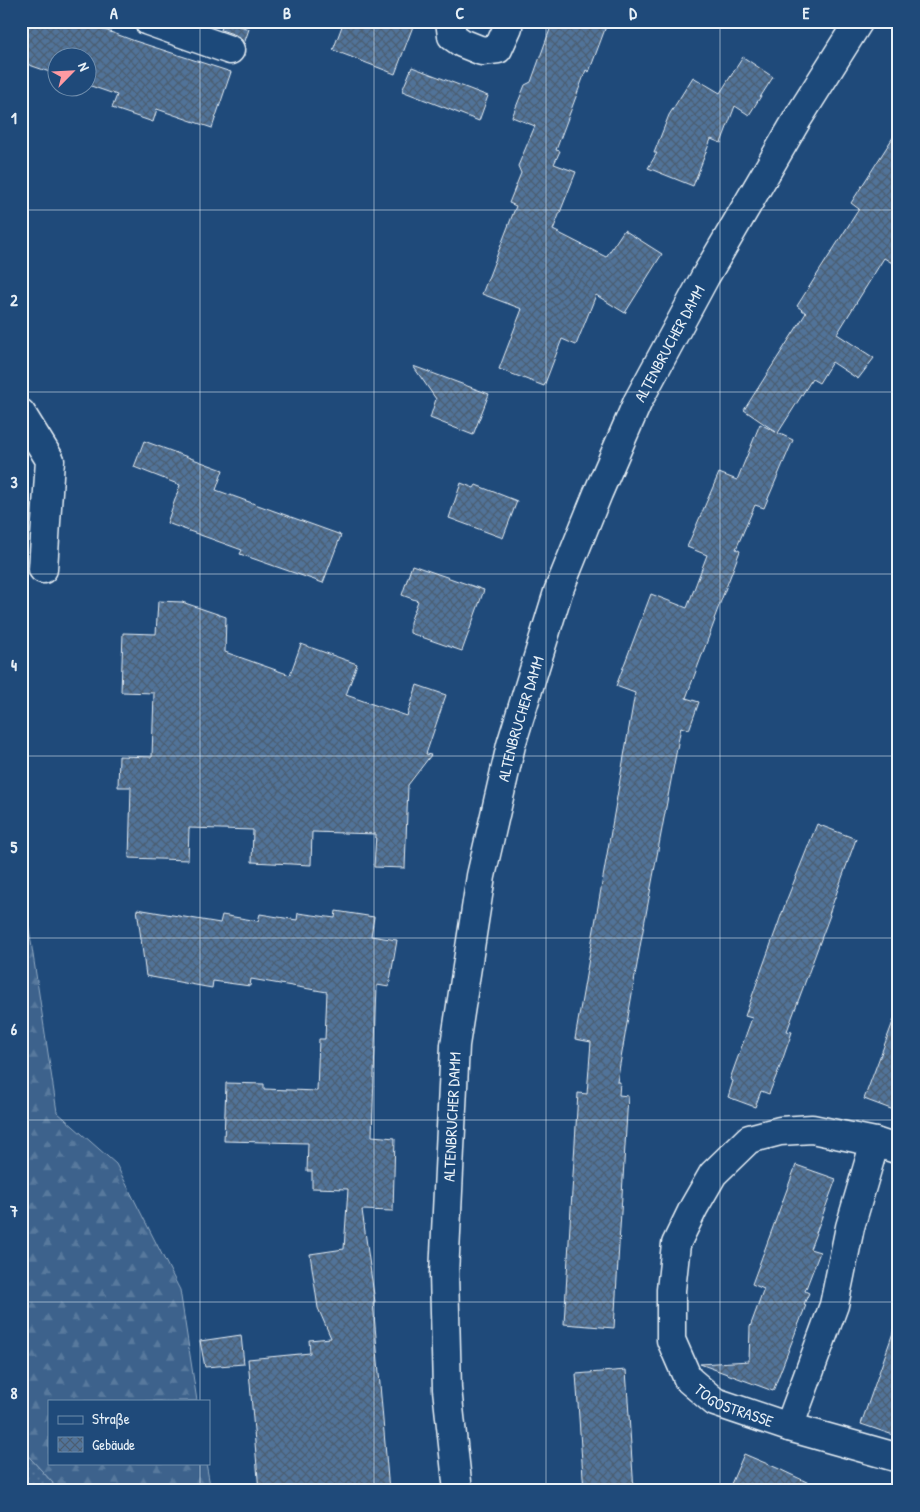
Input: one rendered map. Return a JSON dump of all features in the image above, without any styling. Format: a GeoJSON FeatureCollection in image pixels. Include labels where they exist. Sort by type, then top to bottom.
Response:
{"type":"FeatureCollection","features":[{"type":"Feature","properties":{"kind":"main road"},"geometry":{"type":"LineString","coordinates":[[148,21],[230,50]]}},
{"type":"Feature","properties":{"kind":"main road"},"geometry":{"type":"LineString","coordinates":[[450,21],[452,36],[462,43],[482,51],[498,49],[508,27],[506,21]]}},
{"type":"Feature","properties":{"kind":"main road","name":"ALTENBRUCHER DAMM"},"geometry":{"type":"LineString","coordinates":[[458,1491],[447,1389],[444,1274],[455,1045],[482,876],[511,745],[558,592],[638,401],[710,268],[798,118],[859,21]]}},
{"type":"Feature","properties":{"kind":"main road"},"geometry":{"type":"LineString","coordinates":[[22,414],[50,460],[43,569]]}},
{"type":"Feature","properties":{"kind":"main road","name":"TOGOSTRASSE"},"geometry":{"type":"LineString","coordinates":[[789,1427],[834,1305],[850,1226],[887,1146],[812,1129],[780,1131],[749,1139],[713,1174],[676,1244],[671,1290],[671,1340],[688,1379],[715,1402],[789,1427],[899,1458]]}},
{"type":"Feature","properties":{"kind":"green space"},"geometry":{"type":"Polygon","coordinates":[[[21,876],[57,1112],[116,1164],[180,1290],[197,1400],[48,1400],[48,1464],[206,1464],[211,1491],[52,1491],[53,1483],[21,1448],[21,876]]]}},
{"type":"Feature","properties":{"kind":"green space"},"geometry":{"type":"Polygon","coordinates":[[[21,1448],[53,1483],[52,1491],[21,1491],[21,1448]]]}},
{"type":"Feature","properties":{"kind":"building"},"geometry":{"type":"Polygon","coordinates":[[[21,21],[80,21],[231,72],[212,128],[157,109],[153,122],[112,108],[117,95],[98,88],[98,48],[48,48],[48,71],[21,62],[21,21]]]}},
{"type":"Feature","properties":{"kind":"building"},"geometry":{"type":"Polygon","coordinates":[[[224,21],[249,29],[244,44],[236,35],[221,30],[224,21]]]}},
{"type":"Feature","properties":{"kind":"building"},"geometry":{"type":"Polygon","coordinates":[[[344,21],[415,21],[395,74],[333,50],[344,21]]]}},
{"type":"Feature","properties":{"kind":"building"},"geometry":{"type":"Polygon","coordinates":[[[553,21],[608,21],[589,72],[586,70],[556,150],[560,151],[554,164],[576,172],[553,230],[606,257],[624,230],[662,254],[625,313],[596,295],[576,345],[562,339],[544,386],[499,369],[522,309],[482,294],[516,206],[509,203],[521,173],[518,166],[535,126],[512,117],[525,85],[531,82],[553,21]]]}},
{"type":"Feature","properties":{"kind":"building"},"geometry":{"type":"Polygon","coordinates":[[[743,57],[773,77],[749,115],[735,106],[721,143],[711,139],[693,186],[648,168],[657,153],[654,153],[669,115],[693,77],[720,93],[743,57]]]}},
{"type":"Feature","properties":{"kind":"building"},"geometry":{"type":"Polygon","coordinates":[[[412,67],[488,96],[479,121],[402,91],[412,67]]]}},
{"type":"Feature","properties":{"kind":"building"},"geometry":{"type":"Polygon","coordinates":[[[899,128],[899,267],[884,258],[837,334],[874,358],[858,379],[832,362],[819,383],[812,379],[778,433],[793,440],[764,508],[755,505],[736,549],[740,551],[686,698],[699,702],[689,730],[681,727],[617,1082],[620,1082],[619,1095],[628,1096],[614,1328],[564,1324],[578,1093],[587,1094],[591,1042],[575,1039],[635,693],[616,686],[651,594],[687,608],[707,555],[687,547],[719,473],[737,480],[760,424],[776,432],[744,410],[806,313],[797,306],[859,209],[851,203],[899,128]]]}},
{"type":"Feature","properties":{"kind":"building"},"geometry":{"type":"Polygon","coordinates":[[[413,366],[489,394],[473,435],[430,418],[436,399],[413,366]]]}},
{"type":"Feature","properties":{"kind":"building"},"geometry":{"type":"Polygon","coordinates":[[[144,441],[223,470],[216,490],[341,535],[323,583],[240,554],[242,550],[167,523],[180,485],[134,467],[144,441]]]}},
{"type":"Feature","properties":{"kind":"building"},"geometry":{"type":"Polygon","coordinates":[[[461,483],[474,488],[476,485],[517,501],[503,538],[449,518],[461,483]]]}},
{"type":"Feature","properties":{"kind":"building"},"geometry":{"type":"Polygon","coordinates":[[[412,565],[484,590],[462,651],[410,633],[410,622],[418,601],[402,595],[412,565]]]}},
{"type":"Feature","properties":{"kind":"building"},"geometry":{"type":"Polygon","coordinates":[[[158,601],[182,602],[226,617],[225,652],[290,675],[301,644],[357,664],[346,695],[407,716],[417,685],[446,695],[426,754],[431,755],[408,785],[405,868],[374,867],[376,834],[312,832],[311,865],[252,862],[253,830],[189,828],[188,860],[129,858],[131,787],[118,787],[119,756],[152,757],[154,693],[121,692],[123,633],[156,634],[158,601]]]}},
{"type":"Feature","properties":{"kind":"building"},"geometry":{"type":"Polygon","coordinates":[[[817,824],[856,839],[787,1031],[792,1032],[781,1064],[769,1094],[761,1091],[755,1107],[728,1097],[733,1081],[730,1079],[752,1018],[745,1016],[787,899],[817,824]]]}},
{"type":"Feature","properties":{"kind":"building"},"geometry":{"type":"Polygon","coordinates":[[[137,909],[220,923],[222,915],[258,921],[260,914],[297,920],[298,913],[335,918],[336,911],[374,917],[371,936],[397,940],[389,987],[377,985],[372,1136],[395,1138],[393,1211],[362,1210],[375,1302],[373,1302],[389,1491],[259,1491],[248,1359],[310,1353],[309,1340],[331,1338],[318,1308],[310,1254],[344,1249],[348,1189],[312,1188],[312,1171],[307,1171],[308,1143],[224,1141],[226,1083],[264,1084],[264,1089],[317,1091],[319,1039],[325,1039],[327,992],[251,979],[250,986],[213,981],[212,988],[146,976],[137,909]]]}},
{"type":"Feature","properties":{"kind":"building"},"geometry":{"type":"Polygon","coordinates":[[[896,1014],[899,1014],[899,1112],[864,1099],[896,1014]]]}},
{"type":"Feature","properties":{"kind":"building"},"geometry":{"type":"Polygon","coordinates":[[[796,1165],[836,1179],[810,1249],[820,1252],[805,1291],[809,1293],[804,1304],[806,1305],[773,1391],[700,1364],[749,1361],[750,1327],[764,1289],[752,1284],[796,1165]]]}},
{"type":"Feature","properties":{"kind":"building"},"geometry":{"type":"Polygon","coordinates":[[[895,1327],[899,1327],[899,1437],[861,1424],[895,1327]]]}},
{"type":"Feature","properties":{"kind":"building"},"geometry":{"type":"Polygon","coordinates":[[[241,1335],[244,1364],[205,1367],[200,1341],[241,1335]]]}},
{"type":"Feature","properties":{"kind":"building"},"geometry":{"type":"Polygon","coordinates":[[[626,1370],[634,1491],[584,1491],[576,1374],[626,1370]]]}},
{"type":"Feature","properties":{"kind":"building"},"geometry":{"type":"Polygon","coordinates":[[[744,1454],[777,1468],[826,1491],[728,1491],[744,1454]]]}}]}
